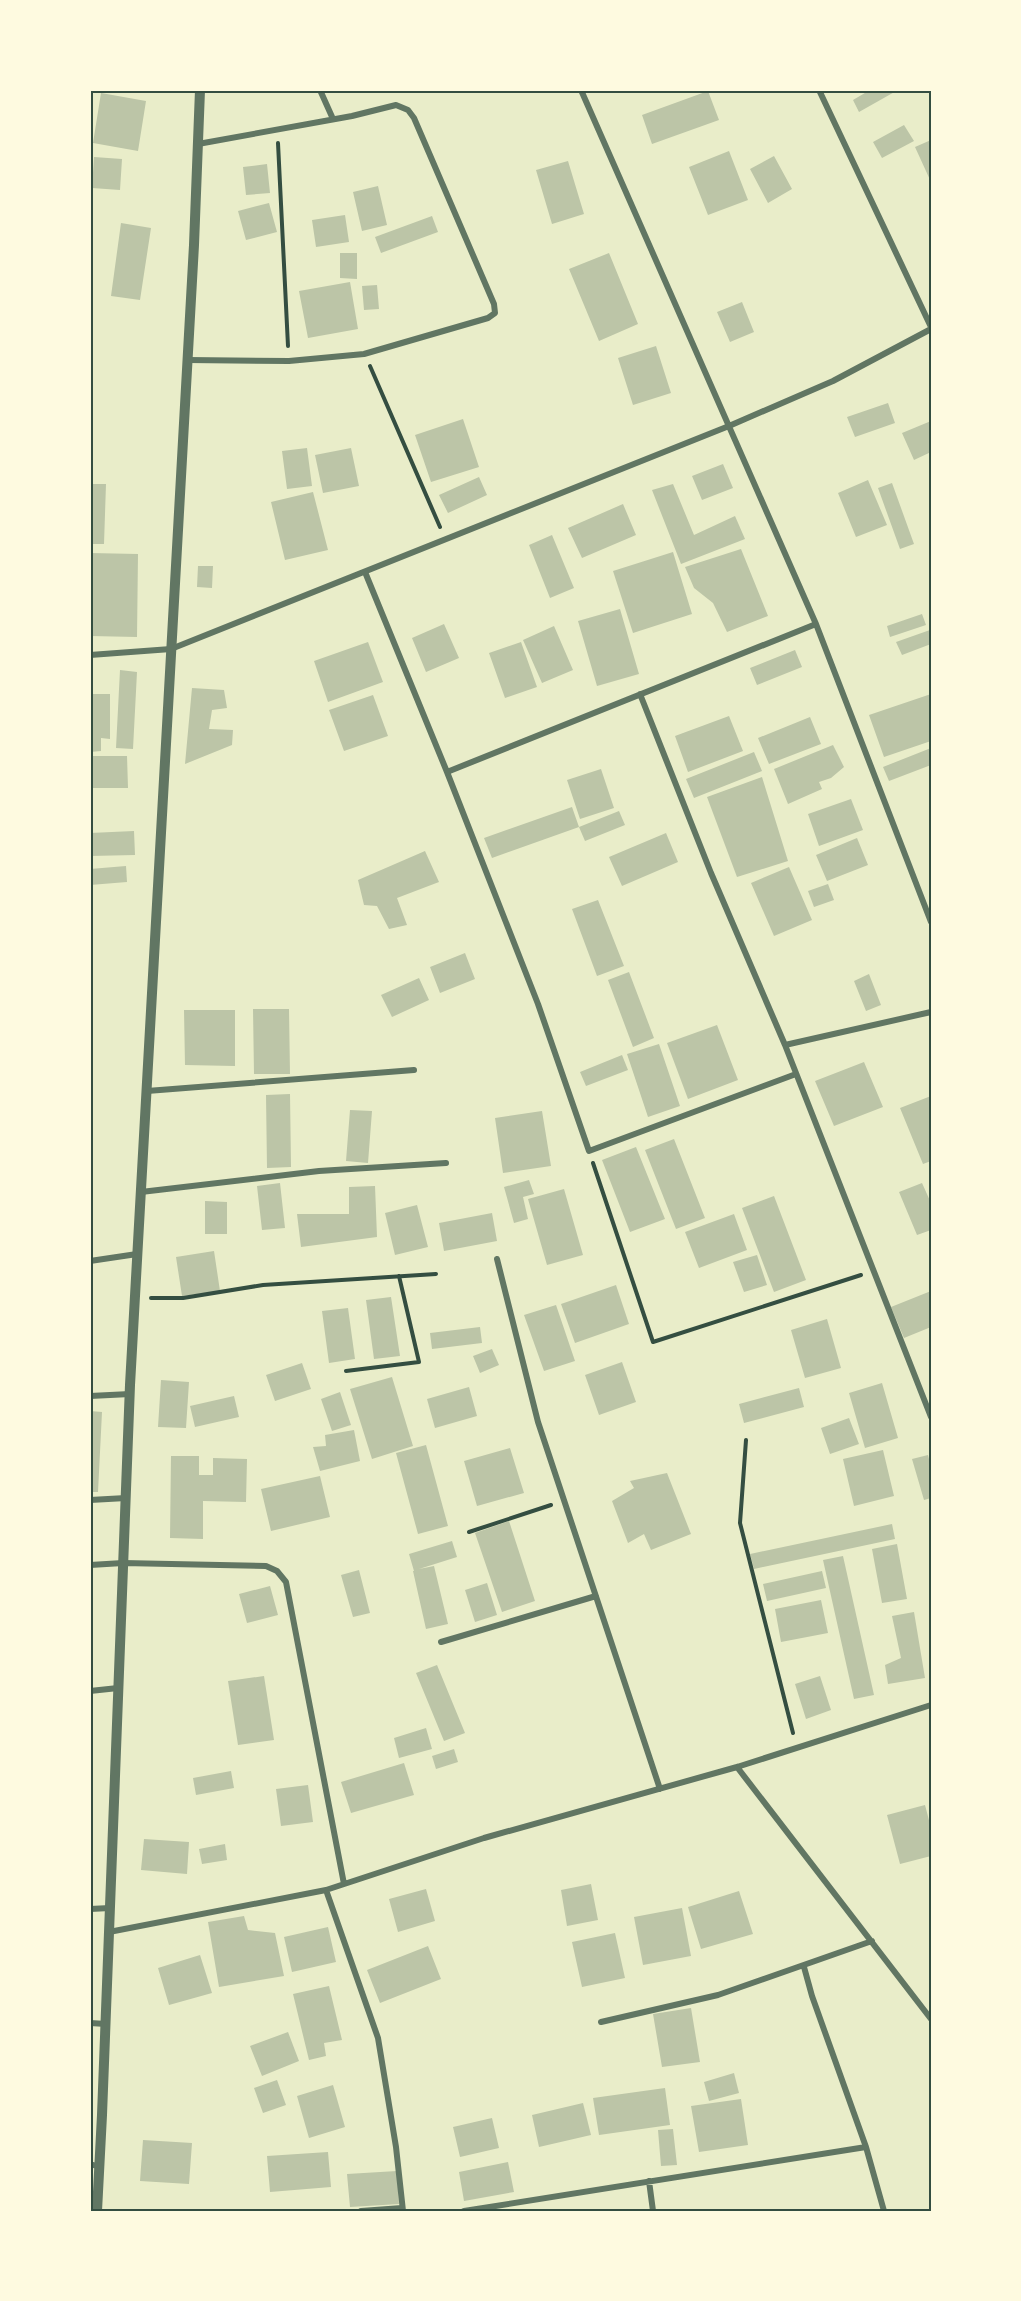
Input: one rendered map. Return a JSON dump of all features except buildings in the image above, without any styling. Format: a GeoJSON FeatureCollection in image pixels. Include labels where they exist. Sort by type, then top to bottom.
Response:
{"type":"FeatureCollection","features":[{"type":"Feature","properties":{"kind":"street"},"geometry":{"type":"LineString","coordinates":[[97,2211],[95,2165],[106,2024],[130,1394],[188,360],[200,90]]}},
{"type":"Feature","properties":{"kind":"street"},"geometry":{"type":"LineString","coordinates":[[320,90],[333,119]]}},
{"type":"Feature","properties":{"kind":"street"},"geometry":{"type":"LineString","coordinates":[[581,90],[816,624],[931,922]]}},
{"type":"Feature","properties":{"kind":"street"},"geometry":{"type":"LineString","coordinates":[[90,655],[171,649],[729,426],[833,381],[931,328],[819,90]]}},
{"type":"Feature","properties":{"kind":"street"},"geometry":{"type":"LineString","coordinates":[[188,360],[289,361],[364,354],[488,318],[495,313],[494,304],[414,118],[408,110],[396,105],[198,144]]}},
{"type":"Feature","properties":{"kind":"street"},"geometry":{"type":"LineString","coordinates":[[366,572],[538,1004],[589,1151],[796,1074]]}},
{"type":"Feature","properties":{"kind":"street"},"geometry":{"type":"LineString","coordinates":[[447,772],[816,624]]}},
{"type":"Feature","properties":{"kind":"street"},"geometry":{"type":"LineString","coordinates":[[640,694],[711,873],[785,1045],[931,1417]]}},
{"type":"Feature","properties":{"kind":"street"},"geometry":{"type":"LineString","coordinates":[[785,1045],[931,1012]]}},
{"type":"Feature","properties":{"kind":"street"},"geometry":{"type":"LineString","coordinates":[[147,1091],[414,1071]]}},
{"type":"Feature","properties":{"kind":"street"},"geometry":{"type":"LineString","coordinates":[[141,1192],[319,1171],[446,1163]]}},
{"type":"Feature","properties":{"kind":"street"},"geometry":{"type":"LineString","coordinates":[[90,1261],[137,1254]]}},
{"type":"Feature","properties":{"kind":"street"},"geometry":{"type":"LineString","coordinates":[[497,1259],[538,1422],[660,1789]]}},
{"type":"Feature","properties":{"kind":"street"},"geometry":{"type":"LineString","coordinates":[[90,1396],[130,1394]]}},
{"type":"Feature","properties":{"kind":"street"},"geometry":{"type":"LineString","coordinates":[[90,1500],[126,1498]]}},
{"type":"Feature","properties":{"kind":"street"},"geometry":{"type":"LineString","coordinates":[[90,1565],[123,1563],[266,1566],[277,1571],[286,1582],[344,1884]]}},
{"type":"Feature","properties":{"kind":"street"},"geometry":{"type":"LineString","coordinates":[[441,1642],[596,1596]]}},
{"type":"Feature","properties":{"kind":"street"},"geometry":{"type":"LineString","coordinates":[[90,1691],[118,1688]]}},
{"type":"Feature","properties":{"kind":"street"},"geometry":{"type":"LineString","coordinates":[[109,1932],[326,1890],[484,1838],[737,1767],[931,1706]]}},
{"type":"Feature","properties":{"kind":"street"},"geometry":{"type":"LineString","coordinates":[[737,1767],[931,2019]]}},
{"type":"Feature","properties":{"kind":"street"},"geometry":{"type":"LineString","coordinates":[[326,1890],[378,2038],[396,2147],[403,2210],[361,2211]]}},
{"type":"Feature","properties":{"kind":"street"},"geometry":{"type":"LineString","coordinates":[[90,1909],[110,1908]]}},
{"type":"Feature","properties":{"kind":"street"},"geometry":{"type":"LineString","coordinates":[[601,2022],[718,1995],[804,1967],[872,1941]]}},
{"type":"Feature","properties":{"kind":"street"},"geometry":{"type":"LineString","coordinates":[[804,1967],[812,1996],[866,2147],[884,2211]]}},
{"type":"Feature","properties":{"kind":"street"},"geometry":{"type":"LineString","coordinates":[[90,2023],[106,2024]]}},
{"type":"Feature","properties":{"kind":"street"},"geometry":{"type":"LineString","coordinates":[[464,2211],[866,2147]]}},
{"type":"Feature","properties":{"kind":"street"},"geometry":{"type":"LineString","coordinates":[[650,2181],[653,2211]]}},
{"type":"Feature","properties":{"kind":"path"},"geometry":{"type":"LineString","coordinates":[[277,130],[289,361]]}},
{"type":"Feature","properties":{"kind":"path"},"geometry":{"type":"LineString","coordinates":[[364,354],[446,540]]}},
{"type":"Feature","properties":{"kind":"path"},"geometry":{"type":"LineString","coordinates":[[589,1151],[653,1342],[873,1271]]}},
{"type":"Feature","properties":{"kind":"path"},"geometry":{"type":"LineString","coordinates":[[135,1299],[183,1298],[263,1285],[436,1274]]}},
{"type":"Feature","properties":{"kind":"path"},"geometry":{"type":"LineString","coordinates":[[346,1371],[420,1362],[399,1276]]}},
{"type":"Feature","properties":{"kind":"path"},"geometry":{"type":"LineString","coordinates":[[746,1440],[740,1524],[797,1748]]}},
{"type":"Feature","properties":{"kind":"path"},"geometry":{"type":"LineString","coordinates":[[469,1532],[564,1501]]}}]}
